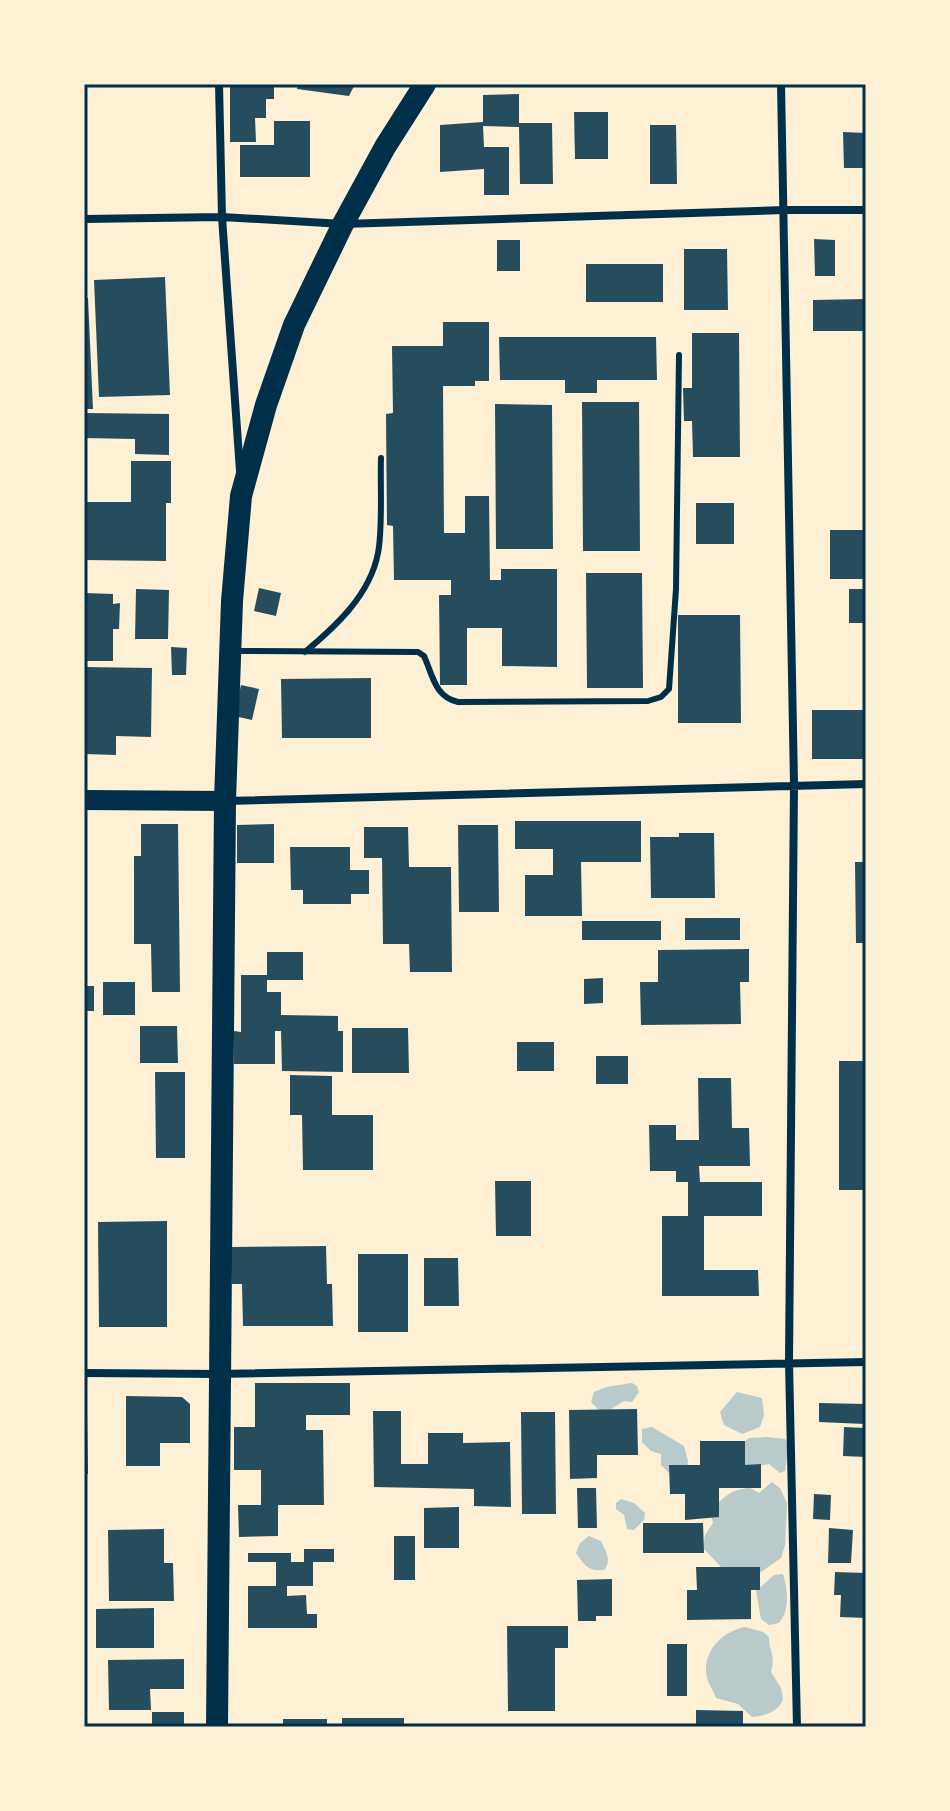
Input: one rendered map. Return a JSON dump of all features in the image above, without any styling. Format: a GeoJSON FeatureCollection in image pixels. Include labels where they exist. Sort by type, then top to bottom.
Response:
{"type":"FeatureCollection","features":[{"type":"Feature","properties":{"kind":"highway"},"geometry":{"type":"LineString","coordinates":[[217,1727],[225,801],[241,496],[266,405],[294,325],[343,224],[385,147],[425,84]]}},
{"type":"Feature","properties":{"kind":"main road"},"geometry":{"type":"LineString","coordinates":[[84,800],[225,801]]}},
{"type":"Feature","properties":{"kind":"street"},"geometry":{"type":"LineString","coordinates":[[219,84],[222,217],[241,496]]}},
{"type":"Feature","properties":{"kind":"street"},"geometry":{"type":"LineString","coordinates":[[781,84],[794,784],[789,1362],[797,1727]]}},
{"type":"Feature","properties":{"kind":"street"},"geometry":{"type":"LineString","coordinates":[[84,219],[222,217],[343,224],[866,210]]}},
{"type":"Feature","properties":{"kind":"street"},"geometry":{"type":"LineString","coordinates":[[225,801],[866,784]]}},
{"type":"Feature","properties":{"kind":"street"},"geometry":{"type":"LineString","coordinates":[[84,1373],[219,1374],[866,1362]]}},
{"type":"Feature","properties":{"kind":"lane"},"geometry":{"type":"LineString","coordinates":[[231,651],[418,652],[424,656],[440,694],[458,702],[648,701],[661,697],[669,689],[676,589],[679,355]]}},
{"type":"Feature","properties":{"kind":"lane"},"geometry":{"type":"LineString","coordinates":[[305,652],[332,630],[360,597],[378,553],[381,458]]}},
{"type":"Feature","properties":{"kind":"shaded area"},"geometry":{"type":"Polygon","coordinates":[[[632,1383],[639,1392],[632,1402],[624,1401],[603,1414],[591,1402],[594,1392],[632,1383]]]}},
{"type":"Feature","properties":{"kind":"shaded area"},"geometry":{"type":"Polygon","coordinates":[[[737,1392],[762,1398],[764,1415],[760,1427],[742,1434],[724,1425],[720,1412],[737,1392]]]}},
{"type":"Feature","properties":{"kind":"shaded area"},"geometry":{"type":"Polygon","coordinates":[[[652,1427],[684,1446],[687,1470],[669,1473],[661,1465],[661,1454],[651,1451],[642,1442],[642,1429],[652,1427]]]}},
{"type":"Feature","properties":{"kind":"shaded area"},"geometry":{"type":"Polygon","coordinates":[[[749,1438],[785,1439],[789,1445],[785,1471],[780,1473],[769,1464],[734,1470],[736,1448],[749,1438]]]}},
{"type":"Feature","properties":{"kind":"shaded area"},"geometry":{"type":"Polygon","coordinates":[[[772,1482],[780,1488],[787,1503],[785,1545],[781,1558],[761,1572],[721,1567],[703,1548],[705,1535],[713,1523],[710,1512],[732,1492],[750,1488],[759,1493],[772,1482]]]}},
{"type":"Feature","properties":{"kind":"shaded area"},"geometry":{"type":"Polygon","coordinates":[[[621,1499],[634,1503],[645,1513],[644,1520],[634,1530],[627,1529],[624,1515],[616,1509],[616,1503],[621,1499]]]}},
{"type":"Feature","properties":{"kind":"shaded area"},"geometry":{"type":"Polygon","coordinates":[[[589,1536],[601,1541],[605,1549],[608,1559],[604,1570],[587,1567],[576,1553],[580,1543],[589,1536]]]}},
{"type":"Feature","properties":{"kind":"shaded area"},"geometry":{"type":"Polygon","coordinates":[[[783,1574],[787,1593],[785,1612],[779,1623],[769,1625],[761,1619],[756,1591],[774,1575],[783,1574]]]}},
{"type":"Feature","properties":{"kind":"shaded area"},"geometry":{"type":"Polygon","coordinates":[[[745,1627],[769,1637],[773,1661],[771,1672],[781,1688],[783,1699],[775,1710],[752,1717],[738,1704],[716,1698],[706,1673],[708,1656],[717,1642],[730,1632],[745,1627]]]}},
{"type":"Feature","properties":{"kind":"building"},"geometry":{"type":"Polygon","coordinates":[[[230,84],[274,84],[274,99],[266,99],[266,118],[255,118],[256,142],[230,142],[230,84]]]}},
{"type":"Feature","properties":{"kind":"building"},"geometry":{"type":"Polygon","coordinates":[[[298,84],[355,84],[349,96],[297,89],[298,84]]]}},
{"type":"Feature","properties":{"kind":"building"},"geometry":{"type":"Polygon","coordinates":[[[519,94],[519,123],[552,123],[553,184],[520,184],[519,127],[483,126],[484,147],[509,147],[509,195],[484,195],[484,169],[440,172],[440,125],[483,122],[483,95],[519,94]]]}},
{"type":"Feature","properties":{"kind":"building"},"geometry":{"type":"Polygon","coordinates":[[[574,112],[608,112],[608,159],[575,159],[574,112]]]}},
{"type":"Feature","properties":{"kind":"building"},"geometry":{"type":"Polygon","coordinates":[[[274,121],[310,121],[310,177],[240,177],[240,145],[274,145],[274,121]]]}},
{"type":"Feature","properties":{"kind":"building"},"geometry":{"type":"Polygon","coordinates":[[[650,125],[676,125],[677,184],[650,184],[650,125]]]}},
{"type":"Feature","properties":{"kind":"building"},"geometry":{"type":"Polygon","coordinates":[[[843,132],[866,133],[866,168],[844,168],[843,132]]]}},
{"type":"Feature","properties":{"kind":"building"},"geometry":{"type":"Polygon","coordinates":[[[814,239],[835,240],[835,276],[815,276],[814,239]]]}},
{"type":"Feature","properties":{"kind":"building"},"geometry":{"type":"Polygon","coordinates":[[[497,240],[520,240],[520,271],[497,271],[497,240]]]}},
{"type":"Feature","properties":{"kind":"building"},"geometry":{"type":"Polygon","coordinates":[[[684,249],[727,249],[728,310],[684,310],[684,249]]]}},
{"type":"Feature","properties":{"kind":"building"},"geometry":{"type":"Polygon","coordinates":[[[586,264],[663,264],[663,302],[586,302],[586,264]]]}},
{"type":"Feature","properties":{"kind":"building"},"geometry":{"type":"Polygon","coordinates":[[[165,277],[170,395],[99,397],[94,280],[165,277]]]}},
{"type":"Feature","properties":{"kind":"building"},"geometry":{"type":"Polygon","coordinates":[[[84,298],[88,298],[93,409],[84,409],[84,298]]]}},
{"type":"Feature","properties":{"kind":"building"},"geometry":{"type":"Polygon","coordinates":[[[865,299],[866,331],[813,331],[813,300],[865,299]]]}},
{"type":"Feature","properties":{"kind":"building"},"geometry":{"type":"Polygon","coordinates":[[[443,322],[489,322],[489,381],[475,381],[475,386],[443,386],[444,533],[465,533],[465,496],[489,496],[490,580],[501,580],[501,569],[557,569],[557,667],[502,666],[502,628],[467,628],[467,685],[440,685],[439,595],[451,595],[451,580],[394,580],[393,526],[387,525],[386,414],[393,413],[392,346],[443,346],[443,322]]]}},
{"type":"Feature","properties":{"kind":"building"},"geometry":{"type":"Polygon","coordinates":[[[692,333],[739,333],[740,457],[693,457],[692,421],[684,421],[683,388],[692,388],[692,333]]]}},
{"type":"Feature","properties":{"kind":"building"},"geometry":{"type":"Polygon","coordinates":[[[499,337],[656,337],[657,380],[597,380],[597,393],[565,393],[565,380],[500,380],[499,337]]]}},
{"type":"Feature","properties":{"kind":"building"},"geometry":{"type":"Polygon","coordinates":[[[582,402],[639,402],[640,551],[583,551],[582,402]]]}},
{"type":"Feature","properties":{"kind":"building"},"geometry":{"type":"Polygon","coordinates":[[[495,404],[552,405],[553,549],[496,549],[495,404]]]}},
{"type":"Feature","properties":{"kind":"building"},"geometry":{"type":"Polygon","coordinates":[[[84,413],[169,414],[169,455],[135,454],[135,439],[84,438],[84,413]]]}},
{"type":"Feature","properties":{"kind":"building"},"geometry":{"type":"Polygon","coordinates":[[[131,461],[171,461],[171,503],[166,503],[166,561],[84,560],[84,502],[131,502],[131,461]]]}},
{"type":"Feature","properties":{"kind":"building"},"geometry":{"type":"Polygon","coordinates":[[[696,503],[734,503],[734,544],[696,544],[696,503]]]}},
{"type":"Feature","properties":{"kind":"building"},"geometry":{"type":"Polygon","coordinates":[[[830,530],[866,530],[866,579],[830,579],[830,530]]]}},
{"type":"Feature","properties":{"kind":"building"},"geometry":{"type":"Polygon","coordinates":[[[586,573],[642,573],[643,688],[587,688],[586,573]]]}},
{"type":"Feature","properties":{"kind":"building"},"geometry":{"type":"Polygon","coordinates":[[[259,588],[281,593],[276,616],[254,611],[259,588]]]}},
{"type":"Feature","properties":{"kind":"building"},"geometry":{"type":"Polygon","coordinates":[[[136,589],[169,590],[168,639],[135,639],[136,589]]]}},
{"type":"Feature","properties":{"kind":"building"},"geometry":{"type":"Polygon","coordinates":[[[849,589],[866,589],[866,623],[849,623],[849,589]]]}},
{"type":"Feature","properties":{"kind":"building"},"geometry":{"type":"Polygon","coordinates":[[[84,593],[113,594],[113,604],[120,603],[119,629],[113,629],[113,661],[84,661],[84,593]]]}},
{"type":"Feature","properties":{"kind":"building"},"geometry":{"type":"Polygon","coordinates":[[[678,615],[740,615],[741,723],[678,723],[678,615]]]}},
{"type":"Feature","properties":{"kind":"building"},"geometry":{"type":"Polygon","coordinates":[[[171,647],[187,648],[186,675],[172,675],[171,647]]]}},
{"type":"Feature","properties":{"kind":"building"},"geometry":{"type":"Polygon","coordinates":[[[84,667],[152,668],[151,737],[116,736],[116,755],[84,754],[84,667]]]}},
{"type":"Feature","properties":{"kind":"building"},"geometry":{"type":"Polygon","coordinates":[[[371,678],[371,738],[282,738],[281,679],[371,678]]]}},
{"type":"Feature","properties":{"kind":"building"},"geometry":{"type":"Polygon","coordinates":[[[241,685],[259,689],[252,720],[234,716],[241,685]]]}},
{"type":"Feature","properties":{"kind":"building"},"geometry":{"type":"Polygon","coordinates":[[[812,710],[866,710],[866,759],[812,759],[812,710]]]}},
{"type":"Feature","properties":{"kind":"building"},"geometry":{"type":"Polygon","coordinates":[[[515,821],[641,821],[641,862],[581,862],[582,916],[525,916],[525,875],[553,875],[553,849],[515,849],[515,821]]]}},
{"type":"Feature","properties":{"kind":"building"},"geometry":{"type":"Polygon","coordinates":[[[141,824],[178,824],[180,992],[152,992],[151,944],[134,944],[134,856],[141,856],[141,824]]]}},
{"type":"Feature","properties":{"kind":"building"},"geometry":{"type":"Polygon","coordinates":[[[274,824],[274,863],[237,863],[237,825],[274,824]]]}},
{"type":"Feature","properties":{"kind":"building"},"geometry":{"type":"Polygon","coordinates":[[[458,825],[498,825],[499,912],[459,912],[458,825]]]}},
{"type":"Feature","properties":{"kind":"building"},"geometry":{"type":"Polygon","coordinates":[[[364,827],[408,827],[409,867],[451,867],[452,972],[410,972],[409,944],[383,944],[382,858],[364,858],[364,827]]]}},
{"type":"Feature","properties":{"kind":"building"},"geometry":{"type":"Polygon","coordinates":[[[679,833],[714,833],[715,898],[651,898],[650,837],[679,837],[679,833]]]}},
{"type":"Feature","properties":{"kind":"building"},"geometry":{"type":"Polygon","coordinates":[[[290,847],[350,847],[350,870],[369,870],[369,894],[351,894],[351,904],[303,904],[303,890],[291,890],[290,847]]]}},
{"type":"Feature","properties":{"kind":"building"},"geometry":{"type":"Polygon","coordinates":[[[855,862],[866,862],[866,943],[856,943],[855,862]]]}},
{"type":"Feature","properties":{"kind":"building"},"geometry":{"type":"Polygon","coordinates":[[[685,918],[740,918],[740,940],[685,940],[685,918]]]}},
{"type":"Feature","properties":{"kind":"building"},"geometry":{"type":"Polygon","coordinates":[[[582,921],[661,921],[661,940],[582,940],[582,921]]]}},
{"type":"Feature","properties":{"kind":"building"},"geometry":{"type":"Polygon","coordinates":[[[749,949],[749,982],[740,982],[741,1024],[641,1025],[640,982],[658,982],[658,950],[749,949]]]}},
{"type":"Feature","properties":{"kind":"building"},"geometry":{"type":"Polygon","coordinates":[[[267,952],[303,952],[303,980],[267,980],[267,992],[281,992],[281,1015],[338,1016],[338,1031],[343,1031],[343,1072],[282,1071],[281,1031],[275,1031],[275,1064],[234,1064],[234,1031],[241,1032],[241,975],[267,975],[267,952]]]}},
{"type":"Feature","properties":{"kind":"building"},"geometry":{"type":"Polygon","coordinates":[[[603,978],[603,1003],[584,1004],[584,979],[603,978]]]}},
{"type":"Feature","properties":{"kind":"building"},"geometry":{"type":"Polygon","coordinates":[[[103,982],[135,982],[135,1015],[103,1015],[103,982]]]}},
{"type":"Feature","properties":{"kind":"building"},"geometry":{"type":"Polygon","coordinates":[[[84,986],[94,986],[94,1011],[84,1011],[84,986]]]}},
{"type":"Feature","properties":{"kind":"building"},"geometry":{"type":"Polygon","coordinates":[[[140,1026],[177,1026],[178,1063],[140,1063],[140,1026]]]}},
{"type":"Feature","properties":{"kind":"building"},"geometry":{"type":"Polygon","coordinates":[[[352,1028],[408,1028],[409,1073],[352,1073],[352,1028]]]}},
{"type":"Feature","properties":{"kind":"building"},"geometry":{"type":"Polygon","coordinates":[[[517,1042],[554,1042],[554,1071],[517,1071],[517,1042]]]}},
{"type":"Feature","properties":{"kind":"building"},"geometry":{"type":"Polygon","coordinates":[[[596,1056],[628,1056],[628,1084],[596,1084],[596,1056]]]}},
{"type":"Feature","properties":{"kind":"building"},"geometry":{"type":"Polygon","coordinates":[[[839,1061],[866,1061],[866,1190],[839,1190],[839,1061]]]}},
{"type":"Feature","properties":{"kind":"building"},"geometry":{"type":"Polygon","coordinates":[[[155,1072],[185,1072],[185,1158],[156,1158],[155,1072]]]}},
{"type":"Feature","properties":{"kind":"building"},"geometry":{"type":"Polygon","coordinates":[[[290,1075],[332,1076],[332,1115],[373,1115],[373,1170],[303,1170],[302,1115],[290,1115],[290,1075]]]}},
{"type":"Feature","properties":{"kind":"building"},"geometry":{"type":"Polygon","coordinates":[[[698,1078],[731,1078],[732,1128],[749,1128],[750,1166],[699,1166],[700,1182],[762,1182],[762,1216],[704,1216],[704,1270],[758,1270],[759,1296],[662,1296],[662,1216],[688,1216],[688,1182],[676,1182],[676,1171],[650,1171],[649,1125],[676,1125],[676,1140],[699,1140],[698,1078]]]}},
{"type":"Feature","properties":{"kind":"building"},"geometry":{"type":"Polygon","coordinates":[[[495,1181],[531,1181],[531,1236],[496,1236],[495,1181]]]}},
{"type":"Feature","properties":{"kind":"building"},"geometry":{"type":"Polygon","coordinates":[[[167,1221],[167,1327],[99,1327],[98,1222],[167,1221]]]}},
{"type":"Feature","properties":{"kind":"building"},"geometry":{"type":"Polygon","coordinates":[[[326,1246],[327,1284],[332,1284],[333,1326],[243,1326],[242,1284],[232,1284],[231,1247],[326,1246]]]}},
{"type":"Feature","properties":{"kind":"building"},"geometry":{"type":"Polygon","coordinates":[[[358,1254],[408,1254],[408,1332],[358,1332],[358,1254]]]}},
{"type":"Feature","properties":{"kind":"building"},"geometry":{"type":"Polygon","coordinates":[[[424,1258],[458,1258],[459,1306],[424,1306],[424,1258]]]}},
{"type":"Feature","properties":{"kind":"building"},"geometry":{"type":"Polygon","coordinates":[[[255,1383],[350,1383],[350,1415],[306,1415],[306,1430],[323,1430],[324,1505],[278,1505],[278,1536],[239,1537],[238,1505],[261,1505],[261,1470],[234,1470],[234,1427],[255,1427],[255,1383]]]}},
{"type":"Feature","properties":{"kind":"building"},"geometry":{"type":"Polygon","coordinates":[[[126,1396],[182,1397],[190,1404],[190,1443],[160,1443],[160,1466],[126,1466],[126,1396]]]}},
{"type":"Feature","properties":{"kind":"building"},"geometry":{"type":"Polygon","coordinates":[[[819,1403],[865,1404],[865,1424],[819,1422],[819,1403]]]}},
{"type":"Feature","properties":{"kind":"building"},"geometry":{"type":"Polygon","coordinates":[[[637,1409],[638,1455],[597,1455],[597,1478],[570,1479],[569,1410],[637,1409]]]}},
{"type":"Feature","properties":{"kind":"building"},"geometry":{"type":"Polygon","coordinates":[[[373,1411],[401,1411],[401,1464],[428,1464],[428,1433],[463,1433],[463,1443],[510,1442],[511,1507],[474,1506],[474,1489],[374,1487],[373,1411]]]}},
{"type":"Feature","properties":{"kind":"building"},"geometry":{"type":"Polygon","coordinates":[[[521,1412],[555,1412],[556,1514],[522,1514],[521,1412]]]}},
{"type":"Feature","properties":{"kind":"building"},"geometry":{"type":"Polygon","coordinates":[[[84,1415],[87,1415],[88,1474],[84,1474],[84,1415]]]}},
{"type":"Feature","properties":{"kind":"building"},"geometry":{"type":"Polygon","coordinates":[[[844,1427],[866,1428],[866,1457],[843,1456],[844,1427]]]}},
{"type":"Feature","properties":{"kind":"building"},"geometry":{"type":"Polygon","coordinates":[[[700,1441],[745,1441],[745,1465],[761,1464],[761,1488],[719,1488],[719,1517],[685,1520],[685,1494],[670,1494],[669,1465],[700,1465],[700,1441]]]}},
{"type":"Feature","properties":{"kind":"building"},"geometry":{"type":"Polygon","coordinates":[[[577,1488],[596,1488],[597,1528],[578,1528],[577,1488]]]}},
{"type":"Feature","properties":{"kind":"building"},"geometry":{"type":"Polygon","coordinates":[[[814,1494],[831,1495],[830,1520],[813,1519],[814,1494]]]}},
{"type":"Feature","properties":{"kind":"building"},"geometry":{"type":"Polygon","coordinates":[[[459,1507],[459,1548],[424,1548],[424,1508],[459,1507]]]}},
{"type":"Feature","properties":{"kind":"building"},"geometry":{"type":"Polygon","coordinates":[[[643,1523],[703,1523],[704,1553],[643,1553],[643,1523]]]}},
{"type":"Feature","properties":{"kind":"building"},"geometry":{"type":"Polygon","coordinates":[[[829,1528],[853,1530],[851,1563],[828,1563],[829,1528]]]}},
{"type":"Feature","properties":{"kind":"building"},"geometry":{"type":"Polygon","coordinates":[[[164,1529],[164,1563],[173,1563],[174,1601],[109,1601],[108,1530],[164,1529]]]}},
{"type":"Feature","properties":{"kind":"building"},"geometry":{"type":"Polygon","coordinates":[[[394,1536],[415,1536],[415,1580],[394,1580],[394,1536]]]}},
{"type":"Feature","properties":{"kind":"building"},"geometry":{"type":"Polygon","coordinates":[[[304,1549],[334,1549],[334,1562],[313,1562],[313,1586],[287,1586],[287,1596],[306,1595],[307,1614],[317,1614],[317,1628],[248,1628],[248,1586],[276,1586],[276,1562],[248,1562],[248,1553],[291,1553],[291,1562],[304,1562],[304,1549]]]}},
{"type":"Feature","properties":{"kind":"building"},"geometry":{"type":"Polygon","coordinates":[[[696,1567],[760,1567],[760,1590],[751,1590],[751,1619],[687,1620],[687,1590],[697,1590],[696,1567]]]}},
{"type":"Feature","properties":{"kind":"building"},"geometry":{"type":"Polygon","coordinates":[[[835,1572],[866,1573],[866,1618],[840,1617],[841,1595],[834,1595],[835,1572]]]}},
{"type":"Feature","properties":{"kind":"building"},"geometry":{"type":"Polygon","coordinates":[[[612,1579],[612,1616],[596,1616],[596,1621],[578,1621],[577,1580],[612,1579]]]}},
{"type":"Feature","properties":{"kind":"building"},"geometry":{"type":"Polygon","coordinates":[[[154,1608],[154,1648],[96,1648],[96,1609],[154,1608]]]}},
{"type":"Feature","properties":{"kind":"building"},"geometry":{"type":"Polygon","coordinates":[[[507,1626],[568,1626],[568,1648],[555,1648],[555,1711],[508,1711],[507,1626]]]}},
{"type":"Feature","properties":{"kind":"building"},"geometry":{"type":"Polygon","coordinates":[[[667,1644],[687,1644],[687,1696],[667,1696],[667,1644]]]}},
{"type":"Feature","properties":{"kind":"building"},"geometry":{"type":"Polygon","coordinates":[[[184,1659],[184,1689],[150,1689],[151,1710],[109,1710],[108,1660],[184,1659]]]}},
{"type":"Feature","properties":{"kind":"building"},"geometry":{"type":"Polygon","coordinates":[[[696,1710],[743,1711],[743,1727],[696,1727],[696,1710]]]}},
{"type":"Feature","properties":{"kind":"building"},"geometry":{"type":"Polygon","coordinates":[[[152,1712],[184,1712],[184,1727],[152,1727],[152,1712]]]}},
{"type":"Feature","properties":{"kind":"building"},"geometry":{"type":"Polygon","coordinates":[[[342,1718],[404,1718],[404,1727],[342,1727],[342,1718]]]}},
{"type":"Feature","properties":{"kind":"building"},"geometry":{"type":"Polygon","coordinates":[[[283,1719],[327,1719],[327,1727],[283,1727],[283,1719]]]}}]}
